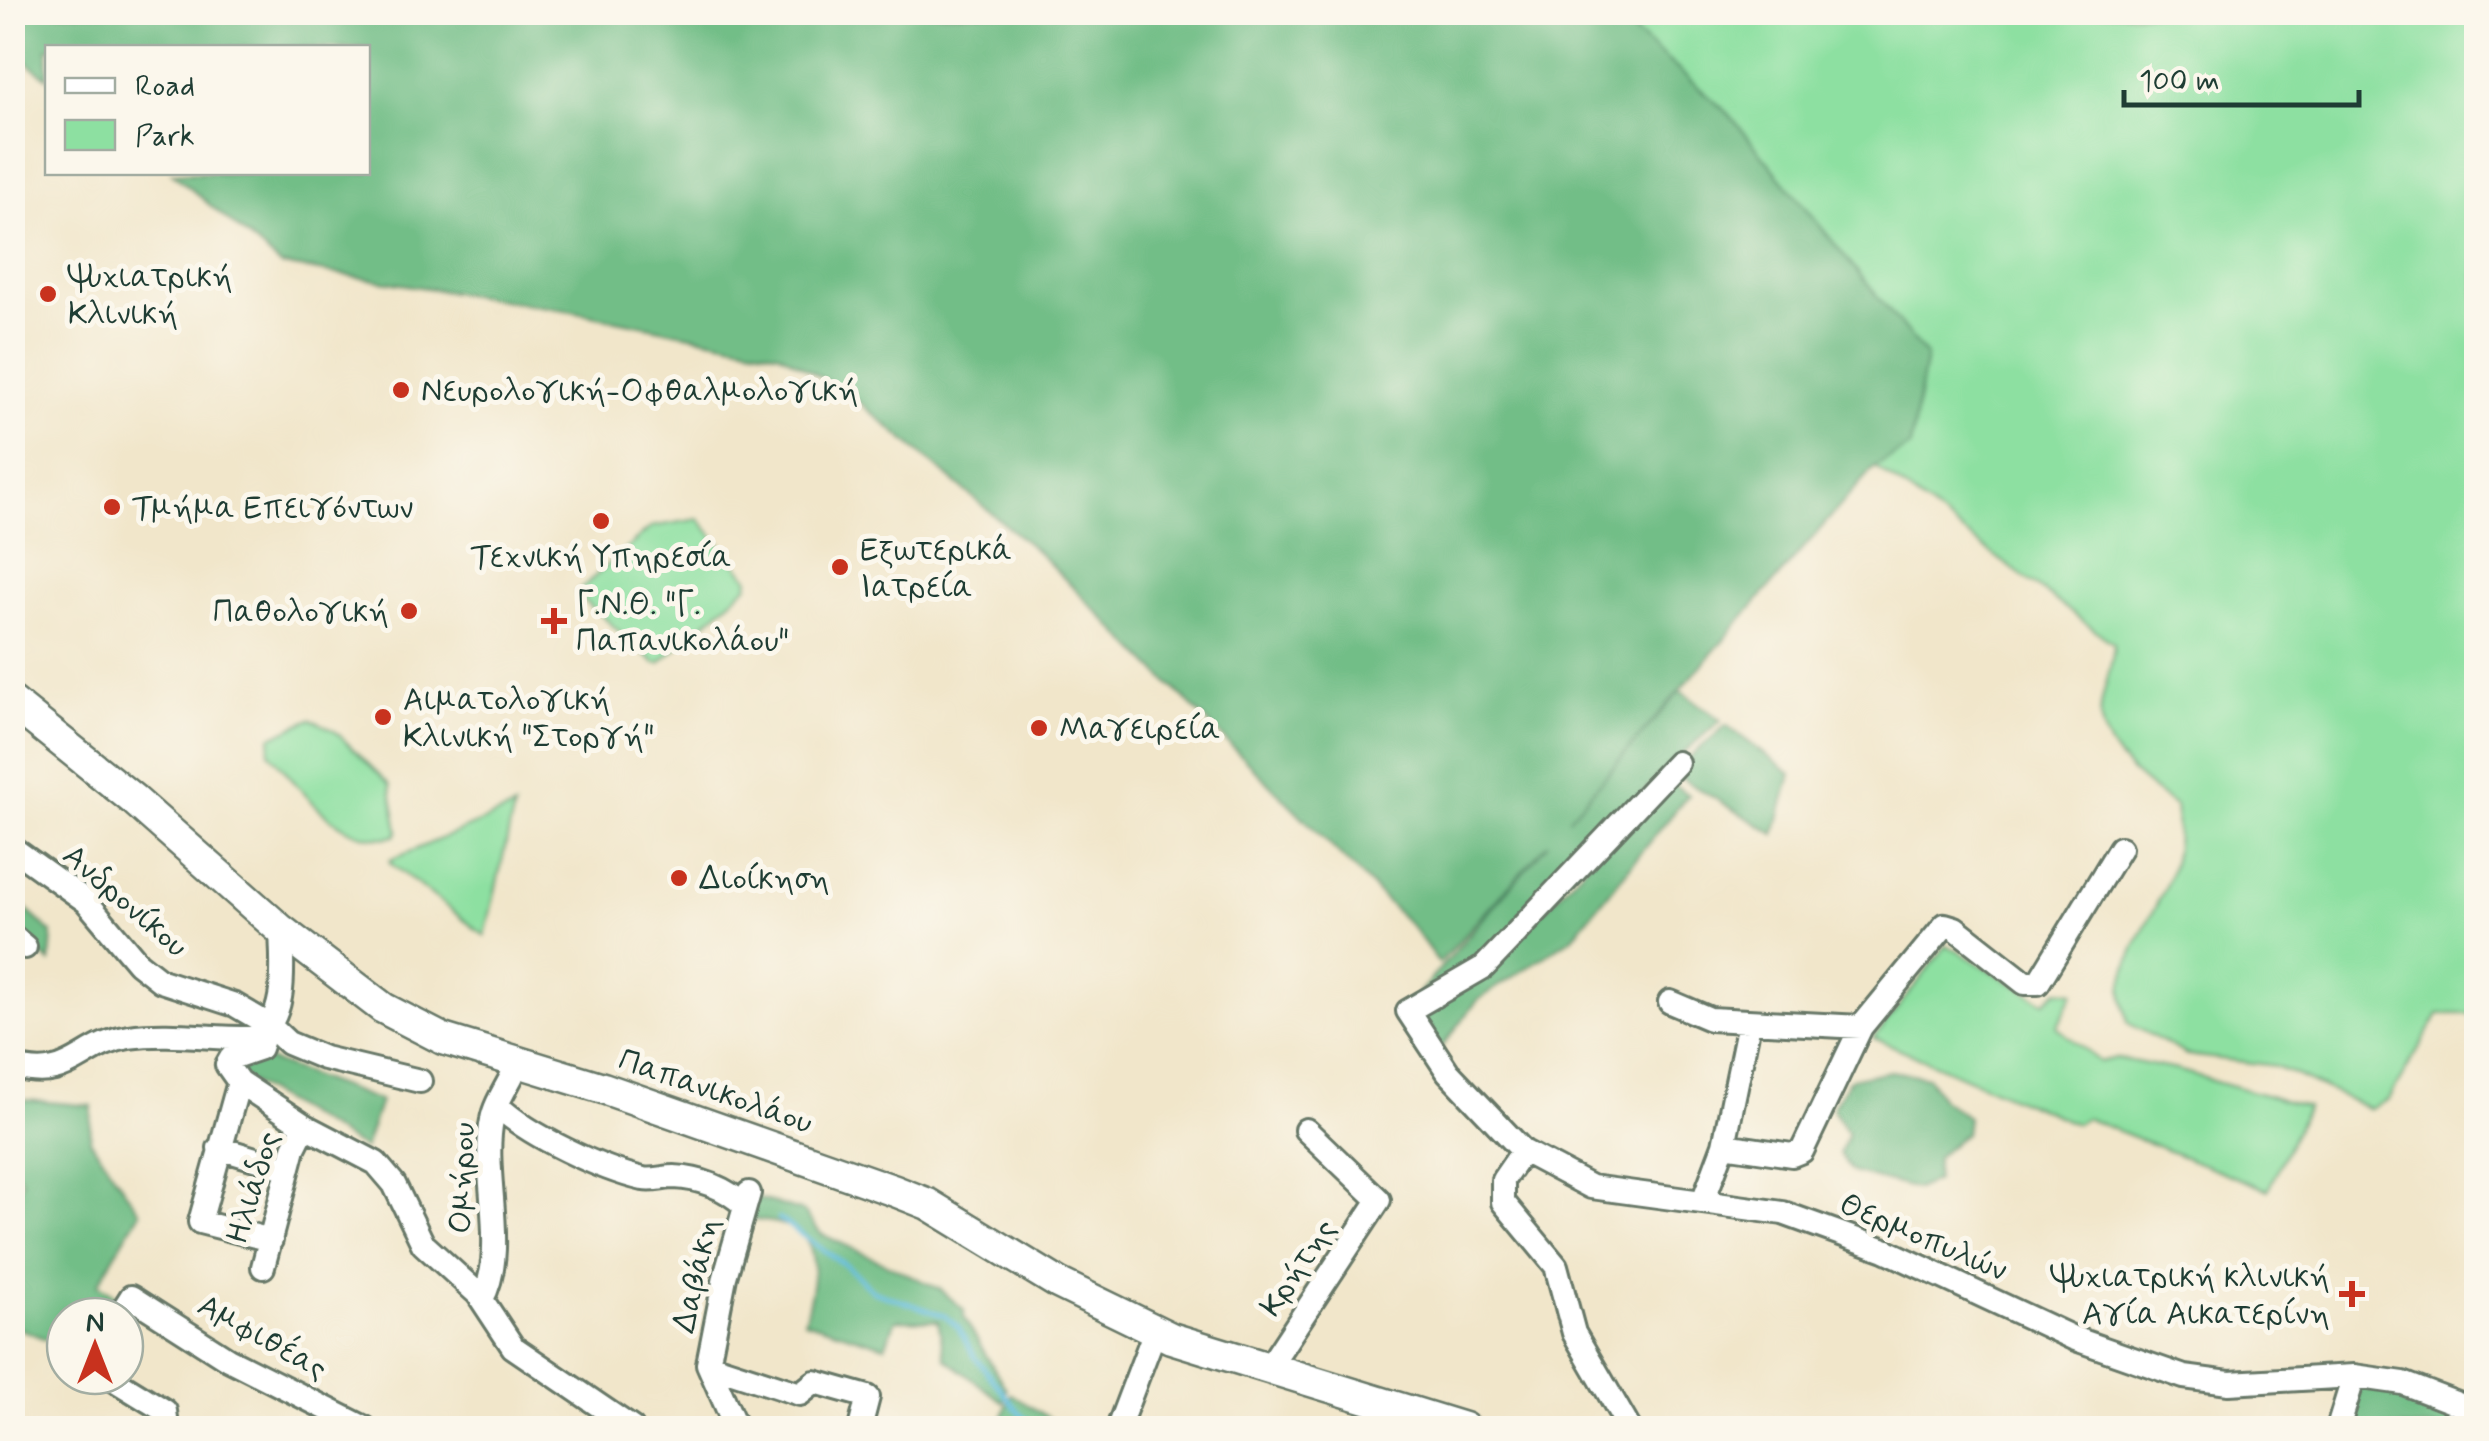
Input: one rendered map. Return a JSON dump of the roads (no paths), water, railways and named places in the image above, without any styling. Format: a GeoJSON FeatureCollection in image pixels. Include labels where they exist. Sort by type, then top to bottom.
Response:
{"type":"FeatureCollection","features":[{"type":"Feature","properties":{"kind":"main road","name":"Παπανικολάου"},"geometry":{"type":"LineString","coordinates":[[12,702],[108,778],[281,930],[382,1008],[443,1039],[603,1088],[928,1204],[1058,1283],[1154,1331],[1267,1370],[1464,1428]]}},
{"type":"Feature","properties":{"kind":"street","name":"Θερμοπυλών"},"geometry":{"type":"LineString","coordinates":[[1677,763],[1484,967],[1408,1010],[1448,1072],[1523,1152],[1591,1187],[1783,1213],[1885,1250],[2073,1338],[2180,1376],[2229,1383],[2354,1376],[2403,1383],[2476,1411]]}},
{"type":"Feature","properties":{"kind":"street","name":"Ανδρονίκου"},"geometry":{"type":"LineString","coordinates":[[12,848],[86,901],[138,963],[161,981],[235,1005],[288,1043],[324,1058],[420,1081]]}},
{"type":"Feature","properties":{"kind":"street"},"geometry":{"type":"LineString","coordinates":[[1724,1145],[1792,1155],[1802,1152],[1861,1027],[1948,925],[2025,983],[2038,983],[2120,848]]}},
{"type":"Feature","properties":{"kind":"street"},"geometry":{"type":"LineString","coordinates":[[281,930],[280,1002],[260,1048],[231,1058],[227,1064],[239,1082],[304,1126],[376,1163],[394,1184],[423,1244],[482,1299],[494,1323],[527,1359],[632,1428]]}},
{"type":"Feature","properties":{"kind":"street"},"geometry":{"type":"LineString","coordinates":[[1670,1002],[1710,1019],[1861,1027]]}},
{"type":"Feature","properties":{"kind":"street"},"geometry":{"type":"LineString","coordinates":[[1704,1201],[1724,1145],[1749,1023]]}},
{"type":"Feature","properties":{"kind":"street"},"geometry":{"type":"LineString","coordinates":[[12,1066],[39,1074],[61,1070],[102,1046],[131,1037],[255,1038],[267,1029]]}},
{"type":"Feature","properties":{"kind":"street","name":"Ομήρου"},"geometry":{"type":"LineString","coordinates":[[482,1299],[489,1287],[492,1263],[490,1133],[518,1063]]}},
{"type":"Feature","properties":{"kind":"street"},"geometry":{"type":"LineString","coordinates":[[239,1082],[200,1222],[270,1240]]}},
{"type":"Feature","properties":{"kind":"street","name":"Δαβάκη"},"geometry":{"type":"LineString","coordinates":[[498,1106],[512,1120],[611,1170],[650,1181],[685,1178],[747,1199],[720,1295],[708,1364],[736,1428]]}},
{"type":"Feature","properties":{"kind":"street","name":"Ηλιάδος"},"geometry":{"type":"LineString","coordinates":[[263,1266],[304,1126]]}},
{"type":"Feature","properties":{"kind":"street","name":"Κρήτης"},"geometry":{"type":"LineString","coordinates":[[1267,1370],[1379,1200],[1306,1130]]}},
{"type":"Feature","properties":{"kind":"street"},"geometry":{"type":"LineString","coordinates":[[219,1148],[288,1170]]}},
{"type":"Feature","properties":{"kind":"street"},"geometry":{"type":"LineString","coordinates":[[1523,1152],[1504,1180],[1503,1202],[1556,1266],[1574,1333],[1629,1428]]}},
{"type":"Feature","properties":{"kind":"street","name":"Αμφιθέας"},"geometry":{"type":"LineString","coordinates":[[145,1316],[365,1428]]}},
{"type":"Feature","properties":{"kind":"street"},"geometry":{"type":"LineString","coordinates":[[1118,1428],[1154,1331]]}},
{"type":"Feature","properties":{"kind":"street"},"geometry":{"type":"LineString","coordinates":[[708,1364],[800,1394],[815,1382],[868,1397],[860,1428]]}},
{"type":"Feature","properties":{"kind":"street"},"geometry":{"type":"LineString","coordinates":[[2338,1428],[2354,1376]]}},
{"type":"Feature","properties":{"kind":"street"},"geometry":{"type":"LineString","coordinates":[[140,1396],[165,1412],[167,1428]]}},
{"type":"Feature","properties":{"kind":"waterway"},"geometry":{"type":"LineString","coordinates":[[779,1219],[848,1267],[873,1291],[945,1316],[958,1327],[975,1357],[1022,1416],[1041,1428]]}},
{"type":"Feature","properties":{"kind":"place","name":"Ψυχιατρική Κλινική"},"geometry":{"type":"Point","coordinates":[48,294]}},
{"type":"Feature","properties":{"kind":"place","name":"Νευρολογική-Οφθαλμολογική"},"geometry":{"type":"Point","coordinates":[401,390]}},
{"type":"Feature","properties":{"kind":"place","name":"Τμήμα Επειγόντων"},"geometry":{"type":"Point","coordinates":[112,507]}},
{"type":"Feature","properties":{"kind":"place","name":"Τεχνική Υπηρεσία"},"geometry":{"type":"Point","coordinates":[601,521]}},
{"type":"Feature","properties":{"kind":"place","name":"Εξωτερικά Ιατρεία"},"geometry":{"type":"Point","coordinates":[840,567]}},
{"type":"Feature","properties":{"kind":"place","name":"Παθολογική"},"geometry":{"type":"Point","coordinates":[409,611]}},
{"type":"Feature","properties":{"kind":"place","name":"Γ.Ν.Θ. \"Γ. Παπανικολάου\""},"geometry":{"type":"Point","coordinates":[554,621]}},
{"type":"Feature","properties":{"kind":"place","name":"Αιματολογική Κλινική \"Στοργή\""},"geometry":{"type":"Point","coordinates":[383,717]}},
{"type":"Feature","properties":{"kind":"place","name":"Μαγειρεία"},"geometry":{"type":"Point","coordinates":[1039,728]}},
{"type":"Feature","properties":{"kind":"place","name":"Διοίκηση"},"geometry":{"type":"Point","coordinates":[679,878]}},
{"type":"Feature","properties":{"kind":"place","name":"Ψυχιατρική κλινική Αγία Αικατερίνη"},"geometry":{"type":"Point","coordinates":[2352,1294]}}]}
